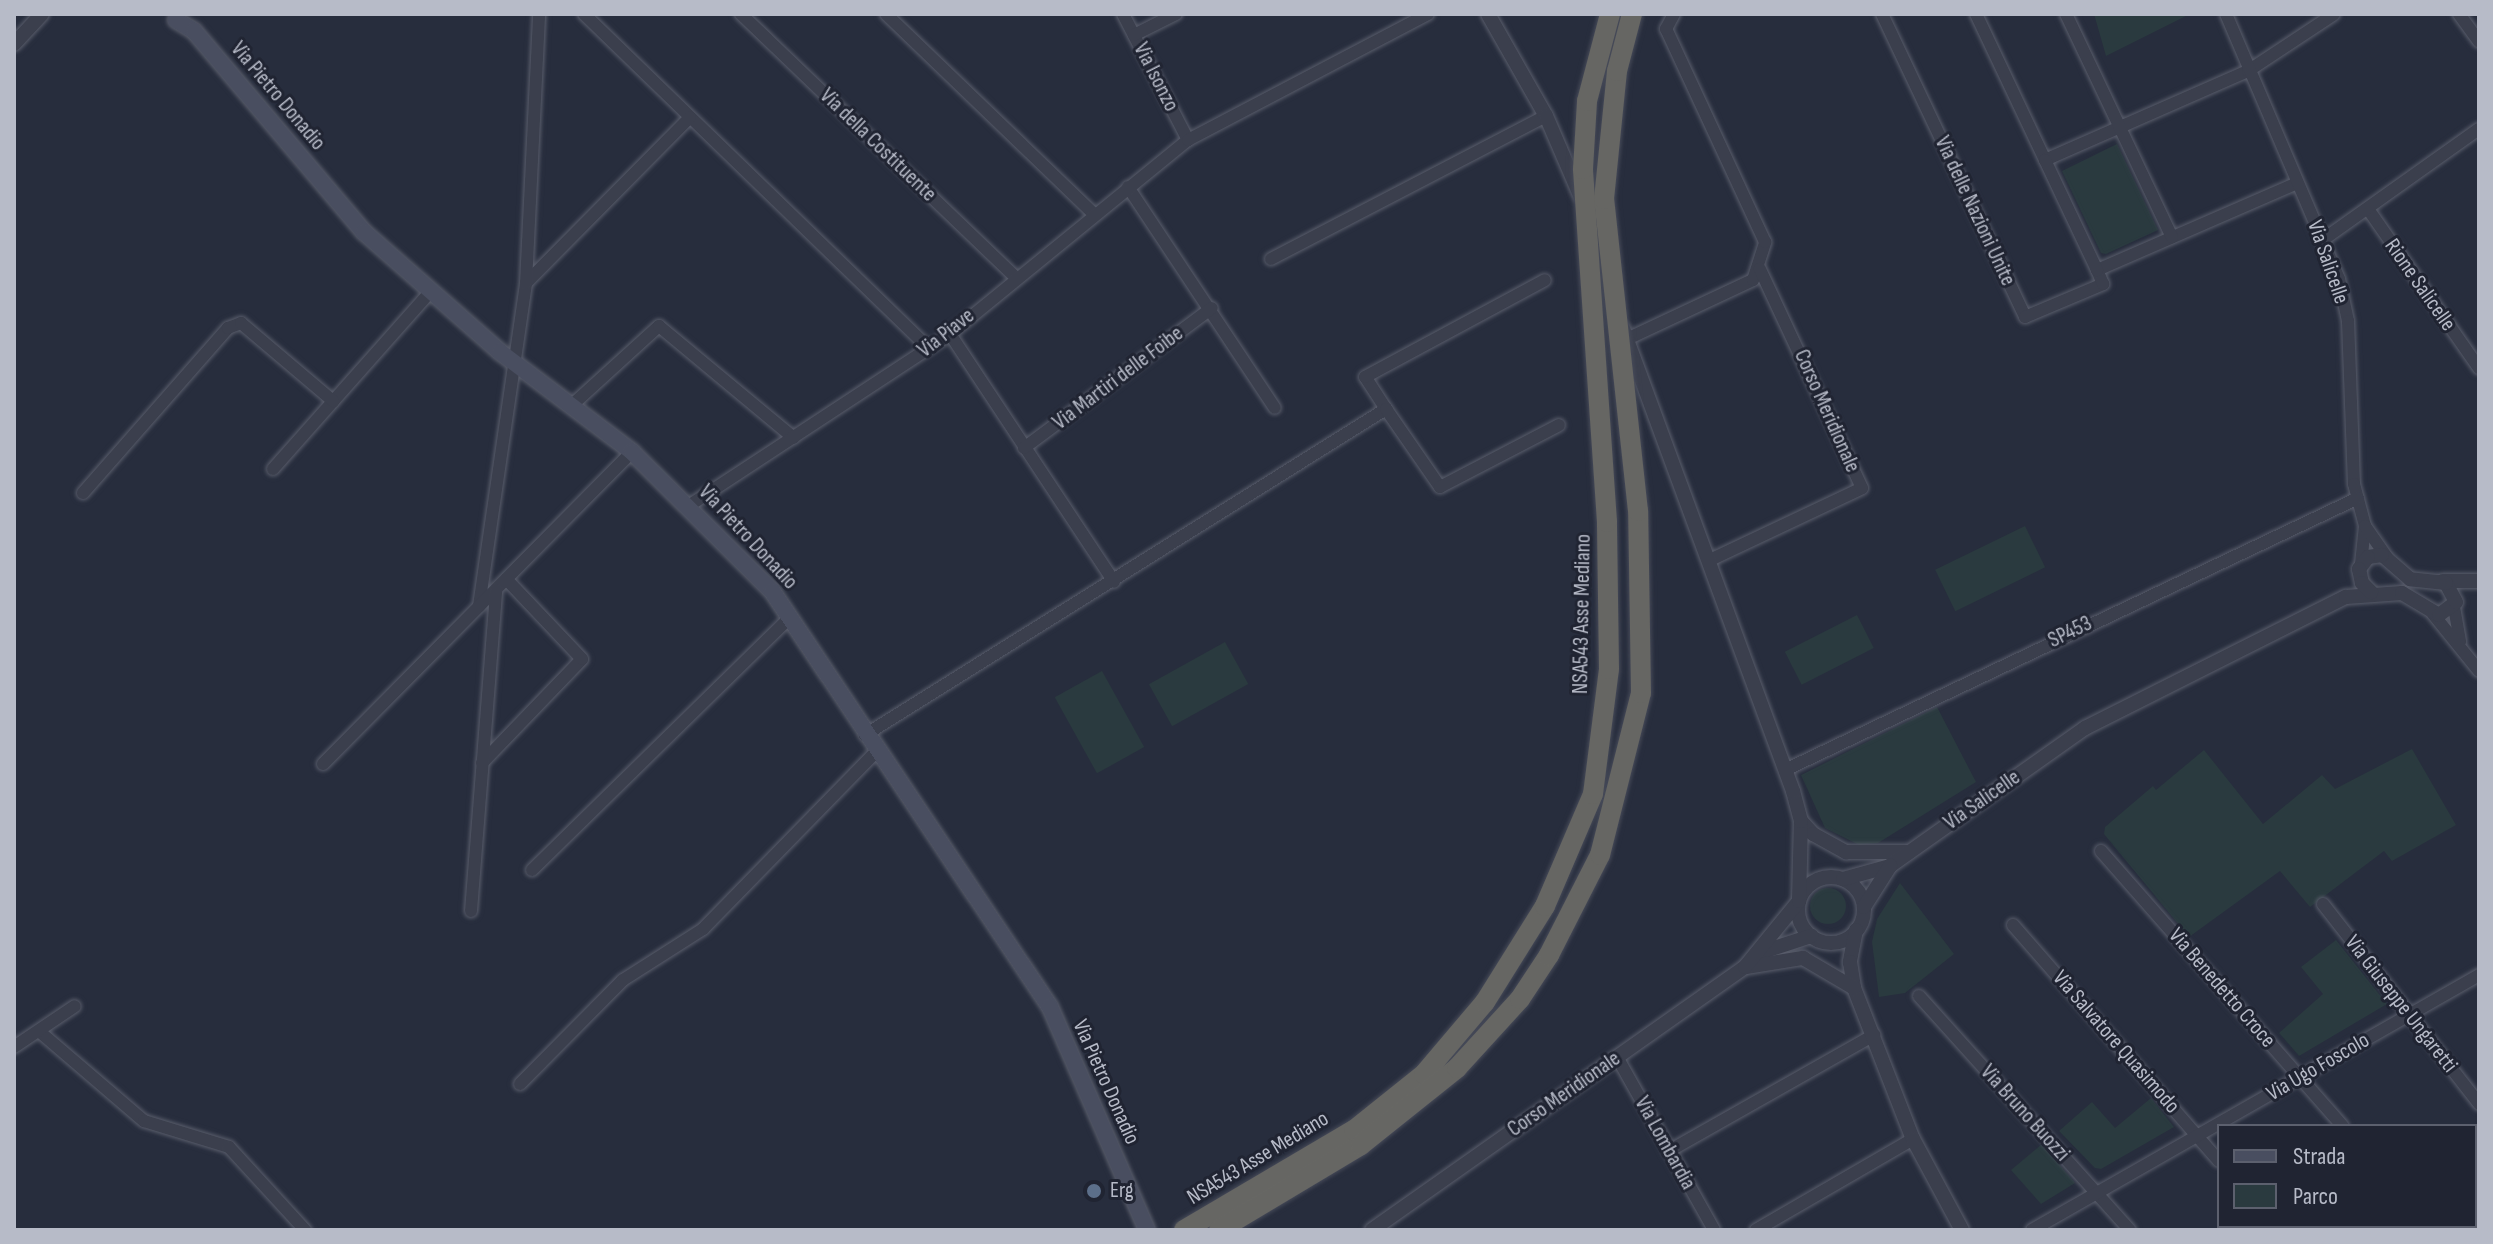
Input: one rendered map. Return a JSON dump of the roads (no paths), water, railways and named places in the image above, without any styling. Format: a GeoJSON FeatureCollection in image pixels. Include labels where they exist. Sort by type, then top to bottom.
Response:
{"type":"FeatureCollection","features":[{"type":"Feature","properties":{"kind":"highway","name":"NSA543 Asse Mediano"},"geometry":{"type":"LineString","coordinates":[[1184,1230],[1354,1130],[1424,1074],[1485,1002],[1545,906],[1593,794],[1609,669],[1609,610],[1583,169],[1587,101],[1610,14]]}},
{"type":"Feature","properties":{"kind":"highway","name":"NSA543 Asse Mediano"},"geometry":{"type":"LineString","coordinates":[[1219,1230],[1361,1145],[1457,1068],[1520,999],[1549,955],[1600,855],[1641,693],[1638,511],[1604,199],[1617,71],[1632,14]]}},
{"type":"Feature","properties":{"kind":"main road","name":"Via Pietro Donadio"},"geometry":{"type":"LineString","coordinates":[[180,16],[364,232],[517,365],[632,452],[690,505],[772,591],[876,752],[1050,1007],[1147,1230]]}},
{"type":"Feature","properties":{"kind":"street"},"geometry":{"type":"LineString","coordinates":[[14,44],[42,14]]}},
{"type":"Feature","properties":{"kind":"street"},"geometry":{"type":"LineString","coordinates":[[479,606],[517,365],[526,283],[539,14]]}},
{"type":"Feature","properties":{"kind":"street"},"geometry":{"type":"LineString","coordinates":[[584,14],[929,348]]}},
{"type":"Feature","properties":{"kind":"street","name":"Via della Costituente"},"geometry":{"type":"LineString","coordinates":[[741,14],[1015,277]]}},
{"type":"Feature","properties":{"kind":"street"},"geometry":{"type":"LineString","coordinates":[[886,14],[1094,214]]}},
{"type":"Feature","properties":{"kind":"street","name":"Via Isonzo"},"geometry":{"type":"LineString","coordinates":[[1123,14],[1188,140]]}},
{"type":"Feature","properties":{"kind":"street"},"geometry":{"type":"LineString","coordinates":[[1134,35],[1176,14]]}},
{"type":"Feature","properties":{"kind":"street","name":"Via Piave"},"geometry":{"type":"LineString","coordinates":[[690,505],[950,334],[1015,277],[1188,140],[1428,14]]}},
{"type":"Feature","properties":{"kind":"street"},"geometry":{"type":"LineString","coordinates":[[1488,14],[1546,116],[1576,184],[1627,339],[1785,770],[1801,821],[1800,923],[1811,936]]}},
{"type":"Feature","properties":{"kind":"street","name":"Corso Meridionale"},"geometry":{"type":"LineString","coordinates":[[1674,14],[1666,29],[1765,242],[1760,269],[1862,488],[1710,560]]}},
{"type":"Feature","properties":{"kind":"street","name":"Via delle Nazioni Unite"},"geometry":{"type":"LineString","coordinates":[[1882,14],[2025,317],[2103,284],[2097,270]]}},
{"type":"Feature","properties":{"kind":"street"},"geometry":{"type":"LineString","coordinates":[[1976,14],[2097,270],[2297,183]]}},
{"type":"Feature","properties":{"kind":"street"},"geometry":{"type":"LineString","coordinates":[[2066,14],[2172,237]]}},
{"type":"Feature","properties":{"kind":"street","name":"Via Salicelle"},"geometry":{"type":"LineString","coordinates":[[2226,14],[2248,71],[2324,239],[2348,321],[2358,498],[2365,526],[2387,558],[2410,579],[2440,581]]}},
{"type":"Feature","properties":{"kind":"street"},"geometry":{"type":"LineString","coordinates":[[2045,160],[2248,71],[2334,14]]}},
{"type":"Feature","properties":{"kind":"street"},"geometry":{"type":"LineString","coordinates":[[2459,14],[2479,42]]}},
{"type":"Feature","properties":{"kind":"street"},"geometry":{"type":"LineString","coordinates":[[1271,259],[1546,116]]}},
{"type":"Feature","properties":{"kind":"street"},"geometry":{"type":"LineString","coordinates":[[526,283],[690,117]]}},
{"type":"Feature","properties":{"kind":"street"},"geometry":{"type":"LineString","coordinates":[[2324,239],[2479,129]]}},
{"type":"Feature","properties":{"kind":"street"},"geometry":{"type":"LineString","coordinates":[[1128,187],[1212,308],[1275,408]]}},
{"type":"Feature","properties":{"kind":"street","name":"Rione Salicelle"},"geometry":{"type":"LineString","coordinates":[[2368,209],[2477,362]]}},
{"type":"Feature","properties":{"kind":"street"},"geometry":{"type":"LineString","coordinates":[[1627,339],[1753,280],[1760,269]]}},
{"type":"Feature","properties":{"kind":"street"},"geometry":{"type":"LineString","coordinates":[[1545,280],[1365,377],[1440,487],[1559,425]]}},
{"type":"Feature","properties":{"kind":"street"},"geometry":{"type":"LineString","coordinates":[[273,469],[431,291]]}},
{"type":"Feature","properties":{"kind":"street","name":"Via Martiri delle Foibe"},"geometry":{"type":"LineString","coordinates":[[1024,448],[1212,308]]}},
{"type":"Feature","properties":{"kind":"street"},"geometry":{"type":"LineString","coordinates":[[83,493],[228,328],[241,323],[333,401]]}},
{"type":"Feature","properties":{"kind":"street"},"geometry":{"type":"LineString","coordinates":[[571,406],[659,326],[794,438]]}},
{"type":"Feature","properties":{"kind":"street"},"geometry":{"type":"LineString","coordinates":[[950,334],[1114,582]]}},
{"type":"Feature","properties":{"kind":"street"},"geometry":{"type":"LineString","coordinates":[[865,735],[1386,409]]}},
{"type":"Feature","properties":{"kind":"street"},"geometry":{"type":"LineString","coordinates":[[323,764],[632,452]]}},
{"type":"Feature","properties":{"kind":"street","name":"SP453"},"geometry":{"type":"LineString","coordinates":[[1785,770],[2358,498]]}},
{"type":"Feature","properties":{"kind":"street","name":"Via Salicelle"},"geometry":{"type":"LineString","coordinates":[[2332,604],[2360,567],[2365,526]]}},
{"type":"Feature","properties":{"kind":"street"},"geometry":{"type":"LineString","coordinates":[[2371,592],[2360,567],[2376,556],[2387,558]]}},
{"type":"Feature","properties":{"kind":"street"},"geometry":{"type":"LineString","coordinates":[[482,763],[582,659],[506,579]]}},
{"type":"Feature","properties":{"kind":"street"},"geometry":{"type":"LineString","coordinates":[[2440,581],[2479,581]]}},
{"type":"Feature","properties":{"kind":"street"},"geometry":{"type":"LineString","coordinates":[[2440,581],[2450,586],[2463,647]]}},
{"type":"Feature","properties":{"kind":"street"},"geometry":{"type":"LineString","coordinates":[[2479,581],[2455,604],[2433,614],[2463,647],[2479,671]]}},
{"type":"Feature","properties":{"kind":"street"},"geometry":{"type":"LineString","coordinates":[[471,911],[496,590]]}},
{"type":"Feature","properties":{"kind":"street","name":"Via Salicelle"},"geometry":{"type":"LineString","coordinates":[[1890,866],[2085,728],[2332,604],[2371,592],[2410,595],[2433,614]]}},
{"type":"Feature","properties":{"kind":"street"},"geometry":{"type":"LineString","coordinates":[[532,870],[790,617]]}},
{"type":"Feature","properties":{"kind":"street"},"geometry":{"type":"LineString","coordinates":[[520,1084],[623,980],[703,929],[876,752]]}},
{"type":"Feature","properties":{"kind":"street"},"geometry":{"type":"LineString","coordinates":[[1801,821],[1813,834],[1846,852],[1910,852]]}},
{"type":"Feature","properties":{"kind":"street","name":"Via Benedetto Croce"},"geometry":{"type":"LineString","coordinates":[[2101,851],[2341,1124]]}},
{"type":"Feature","properties":{"kind":"street"},"geometry":{"type":"LineString","coordinates":[[1750,961],[1816,880],[1843,879],[1890,866]]}},
{"type":"Feature","properties":{"kind":"street"},"geometry":{"type":"LineString","coordinates":[[1890,866],[1864,907],[1856,930],[1850,962],[1854,988],[1913,1139],[1962,1230]]}},
{"type":"Feature","properties":{"kind":"street"},"geometry":{"type":"LineString","coordinates":[[1843,879],[1858,890],[1864,907]]}},
{"type":"Feature","properties":{"kind":"street","name":"Via Giuseppe Ungaretti"},"geometry":{"type":"LineString","coordinates":[[2323,904],[2479,1104]]}},
{"type":"Feature","properties":{"kind":"street","name":"Via Salvatore Quasimodo"},"geometry":{"type":"LineString","coordinates":[[2013,925],[2217,1158]]}},
{"type":"Feature","properties":{"kind":"street"},"geometry":{"type":"LineString","coordinates":[[1750,961],[1811,936],[1838,942],[1856,930]]}},
{"type":"Feature","properties":{"kind":"street"},"geometry":{"type":"LineString","coordinates":[[1750,961],[1803,958],[1854,988]]}},
{"type":"Feature","properties":{"kind":"street","name":"Corso Meridionale"},"geometry":{"type":"LineString","coordinates":[[1372,1230],[1750,961]]}},
{"type":"Feature","properties":{"kind":"street","name":"Via Ugo Foscolo"},"geometry":{"type":"LineString","coordinates":[[2220,1124],[2479,975]]}},
{"type":"Feature","properties":{"kind":"street","name":"Via Bruno Buozzi"},"geometry":{"type":"LineString","coordinates":[[1919,996],[2130,1230]]}},
{"type":"Feature","properties":{"kind":"street"},"geometry":{"type":"LineString","coordinates":[[14,1047],[75,1006]]}},
{"type":"Feature","properties":{"kind":"street"},"geometry":{"type":"LineString","coordinates":[[40,1032],[144,1121],[229,1147],[305,1230]]}},
{"type":"Feature","properties":{"kind":"street"},"geometry":{"type":"LineString","coordinates":[[1669,1151],[1874,1035]]}},
{"type":"Feature","properties":{"kind":"street","name":"Via Lombardia"},"geometry":{"type":"LineString","coordinates":[[1617,1057],[1714,1230]]}},
{"type":"Feature","properties":{"kind":"street","name":"Via Ugo Foscolo"},"geometry":{"type":"LineString","coordinates":[[2032,1230],[2099,1195],[2217,1126]]}},
{"type":"Feature","properties":{"kind":"street"},"geometry":{"type":"LineString","coordinates":[[1756,1230],[1913,1139]]}},
{"type":"Feature","properties":{"kind":"place","name":"Erg"},"geometry":{"type":"Point","coordinates":[1094,1191]}}]}
